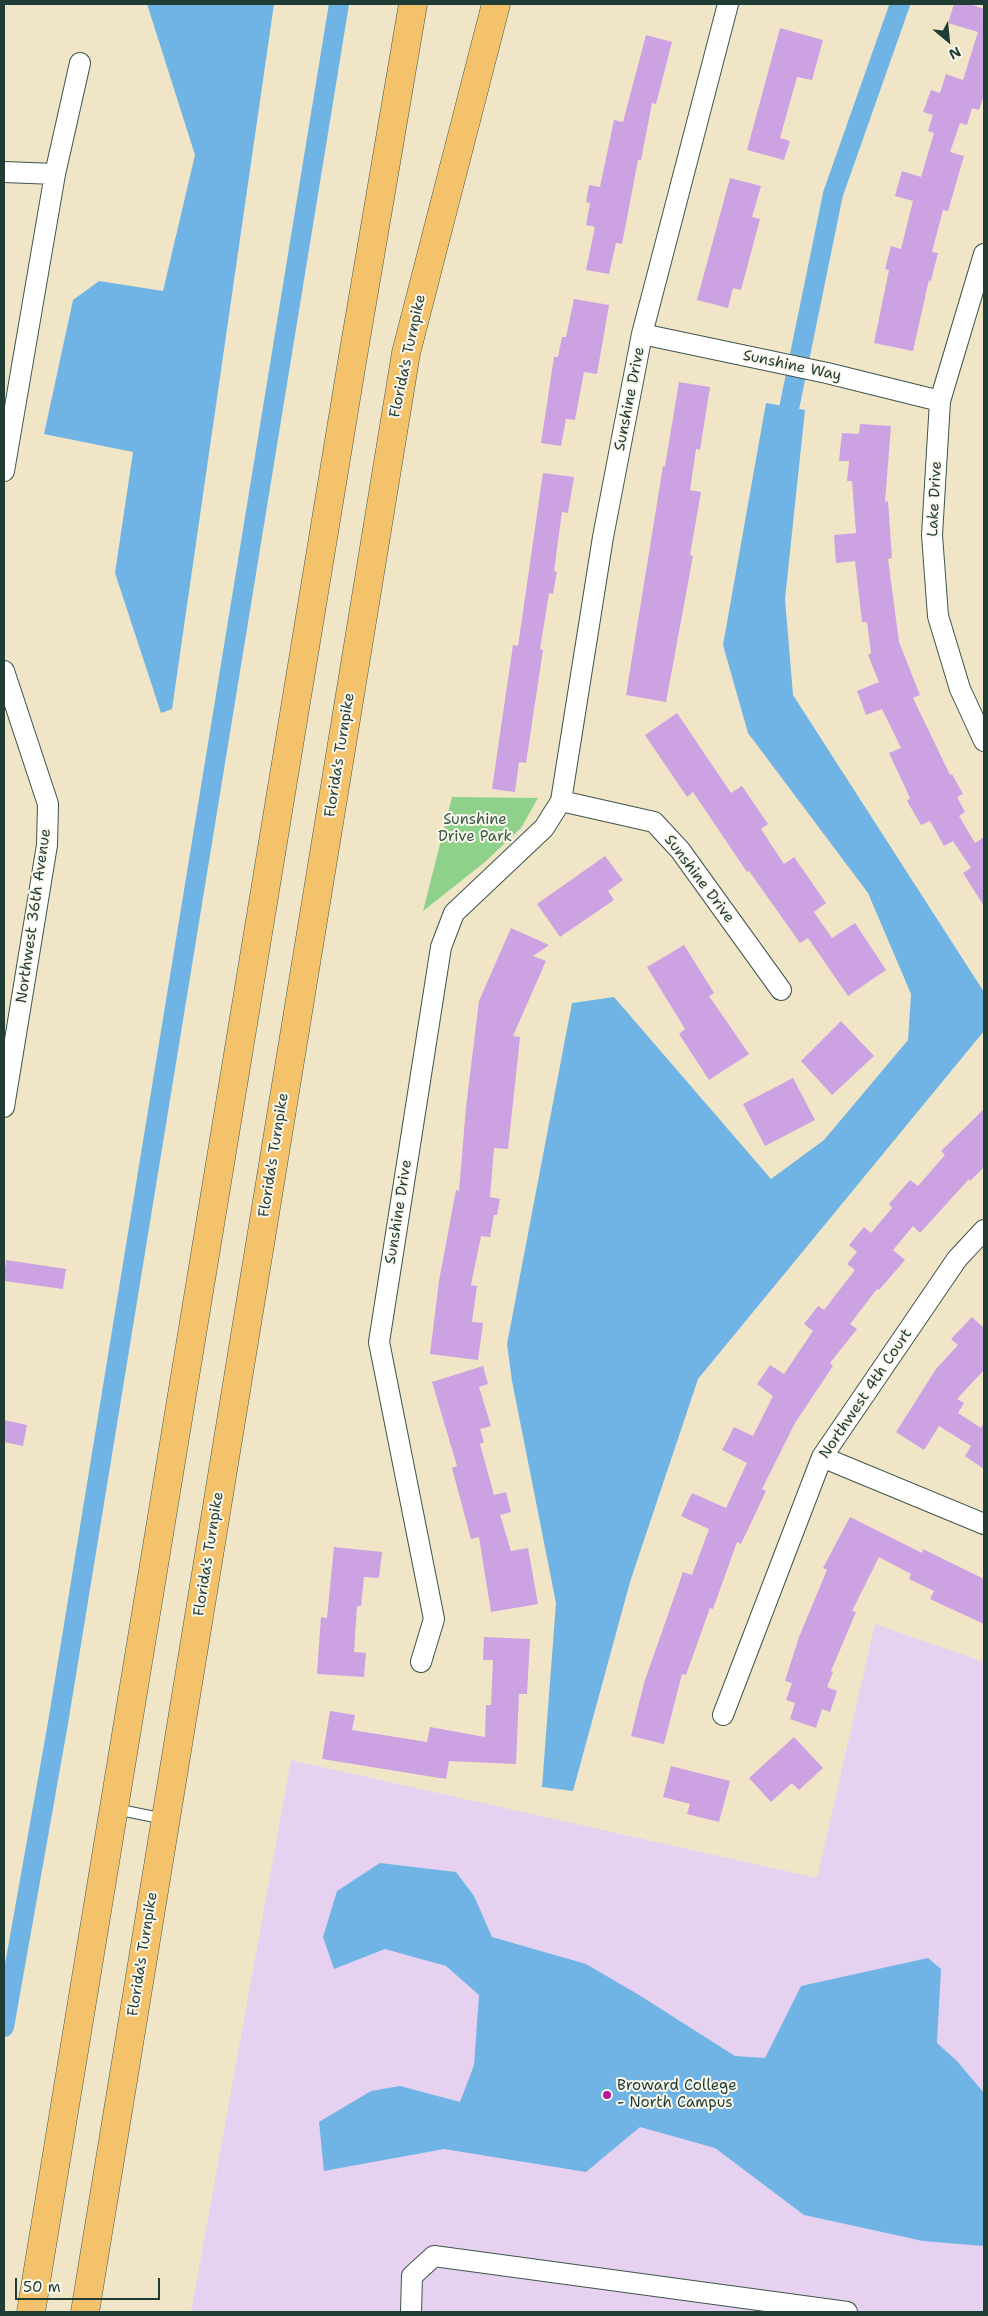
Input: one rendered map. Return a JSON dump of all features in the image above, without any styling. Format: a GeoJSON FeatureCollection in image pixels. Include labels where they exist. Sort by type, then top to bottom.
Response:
{"type":"FeatureCollection","features":[{"type":"Feature","properties":{"kind":"highway"},"geometry":{"type":"LineString","coordinates":[[31,2312],[352,362],[413,4]]}},
{"type":"Feature","properties":{"kind":"highway","name":"Florida's Turnpike"},"geometry":{"type":"LineString","coordinates":[[85,2312],[406,353],[496,4]]}},
{"type":"Feature","properties":{"kind":"street","name":"Sunshine Drive"},"geometry":{"type":"LineString","coordinates":[[421,1662],[434,1618],[379,1342],[440,956],[454,913],[544,828],[560,801],[603,537],[642,334],[728,4]]}},
{"type":"Feature","properties":{"kind":"street"},"geometry":{"type":"LineString","coordinates":[[4,471],[55,174],[80,63]]}},
{"type":"Feature","properties":{"kind":"street"},"geometry":{"type":"LineString","coordinates":[[4,172],[55,174]]}},
{"type":"Feature","properties":{"kind":"street","name":"Lake Drive"},"geometry":{"type":"LineString","coordinates":[[984,254],[940,401],[932,535],[938,616],[960,688],[984,741]]}},
{"type":"Feature","properties":{"kind":"street","name":"Sunshine Way"},"geometry":{"type":"LineString","coordinates":[[642,334],[827,373],[940,401]]}},
{"type":"Feature","properties":{"kind":"street","name":"Northwest 36th Avenue"},"geometry":{"type":"LineString","coordinates":[[4,671],[48,804],[47,845],[4,1107]]}},
{"type":"Feature","properties":{"kind":"street","name":"Sunshine Drive"},"geometry":{"type":"LineString","coordinates":[[560,801],[654,822],[680,850],[781,990]]}},
{"type":"Feature","properties":{"kind":"street","name":"Northwest 4th Court"},"geometry":{"type":"LineString","coordinates":[[723,1715],[822,1457],[957,1259],[984,1230]]}},
{"type":"Feature","properties":{"kind":"street"},"geometry":{"type":"LineString","coordinates":[[822,1457],[984,1524]]}},
{"type":"Feature","properties":{"kind":"street"},"geometry":{"type":"LineString","coordinates":[[411,2312],[412,2276],[434,2256],[847,2312]]}},
{"type":"Feature","properties":{"kind":"lane"},"geometry":{"type":"LineString","coordinates":[[114,1809],[166,1819]]}},
{"type":"Feature","properties":{"kind":"shaded area","name":"Broward College - North Campus"},"geometry":{"type":"Polygon","coordinates":[[[875,1624],[984,1662],[984,2312],[191,2312],[291,1760],[817,1878],[875,1624]]]}},
{"type":"Feature","properties":{"kind":"green space","name":"Sunshine Drive Park"},"geometry":{"type":"Polygon","coordinates":[[[452,797],[538,798],[521,828],[485,862],[423,911],[452,797]]]}},
{"type":"Feature","properties":{"kind":"water"},"geometry":{"type":"Polygon","coordinates":[[[147,4],[274,4],[172,709],[161,713],[115,573],[133,452],[44,434],[73,300],[99,281],[163,291],[195,155],[147,4]]]}},
{"type":"Feature","properties":{"kind":"water"},"geometry":{"type":"Polygon","coordinates":[[[766,403],[805,410],[785,599],[793,695],[984,992],[984,1031],[698,1379],[630,1582],[573,1791],[542,1787],[556,1603],[512,1381],[507,1344],[572,1003],[614,997],[771,1179],[824,1140],[908,1040],[911,994],[868,893],[748,733],[723,645],[766,403]]]}},
{"type":"Feature","properties":{"kind":"water"},"geometry":{"type":"Polygon","coordinates":[[[380,1863],[456,1872],[474,1896],[492,1937],[586,1964],[735,2056],[765,2058],[801,1986],[928,1958],[941,1969],[937,2043],[957,2061],[984,2093],[984,2246],[923,2241],[804,2215],[715,2148],[640,2127],[586,2172],[444,2149],[324,2171],[319,2122],[371,2091],[400,2086],[460,2102],[474,2065],[479,1995],[446,1966],[385,1949],[334,1969],[323,1937],[337,1891],[380,1863]]]}},
{"type":"Feature","properties":{"kind":"building"},"geometry":{"type":"Polygon","coordinates":[[[954,4],[969,4],[984,9],[984,95],[979,110],[972,108],[967,125],[960,123],[950,152],[964,156],[948,211],[943,210],[932,252],[938,253],[931,281],[929,280],[913,351],[874,343],[889,270],[885,269],[891,246],[901,249],[913,201],[895,196],[902,171],[921,177],[934,133],[928,131],[933,115],[923,112],[931,90],[940,93],[946,74],[963,80],[978,32],[948,23],[954,4]]]}},
{"type":"Feature","properties":{"kind":"building"},"geometry":{"type":"Polygon","coordinates":[[[780,28],[823,40],[812,80],[797,77],[780,138],[790,141],[784,160],[747,150],[780,28]]]}},
{"type":"Feature","properties":{"kind":"building"},"geometry":{"type":"Polygon","coordinates":[[[646,35],[672,42],[656,104],[652,103],[641,160],[638,160],[622,244],[616,243],[609,274],[586,270],[595,227],[586,225],[590,203],[586,202],[589,185],[600,187],[614,120],[623,122],[646,35]]]}},
{"type":"Feature","properties":{"kind":"building"},"geometry":{"type":"Polygon","coordinates":[[[730,178],[761,186],[752,217],[760,219],[741,290],[733,288],[728,308],[697,300],[730,178]]]}},
{"type":"Feature","properties":{"kind":"building"},"geometry":{"type":"Polygon","coordinates":[[[574,299],[609,305],[597,374],[584,372],[575,420],[566,419],[561,446],[541,443],[554,357],[558,357],[562,337],[566,337],[574,299]]]}},
{"type":"Feature","properties":{"kind":"building"},"geometry":{"type":"Polygon","coordinates":[[[679,382],[710,387],[700,450],[696,449],[690,490],[701,492],[690,555],[693,556],[666,702],[626,695],[663,466],[665,466],[679,382]]]}},
{"type":"Feature","properties":{"kind":"building"},"geometry":{"type":"Polygon","coordinates":[[[860,424],[891,426],[885,502],[888,501],[892,558],[888,559],[899,642],[920,695],[913,698],[950,775],[952,774],[963,794],[957,797],[965,812],[959,816],[975,843],[984,837],[984,906],[963,873],[971,868],[953,841],[944,846],[930,821],[921,825],[907,801],[910,798],[889,753],[901,748],[882,709],[866,715],[857,691],[879,682],[868,655],[871,653],[867,622],[862,622],[855,561],[836,563],[834,535],[856,533],[852,481],[847,481],[849,461],[839,461],[842,433],[859,434],[860,424]]]}},
{"type":"Feature","properties":{"kind":"building"},"geometry":{"type":"Polygon","coordinates":[[[543,473],[574,477],[568,513],[562,512],[554,571],[557,572],[553,594],[549,593],[540,649],[543,650],[526,763],[519,762],[515,792],[492,789],[513,645],[518,646],[543,473]]]}},
{"type":"Feature","properties":{"kind":"building"},"geometry":{"type":"Polygon","coordinates":[[[677,713],[731,793],[742,786],[768,824],[761,829],[784,864],[794,857],[826,903],[814,912],[832,938],[855,923],[886,970],[848,996],[808,938],[800,943],[749,871],[747,872],[693,792],[687,797],[645,735],[677,713]]]}},
{"type":"Feature","properties":{"kind":"building"},"geometry":{"type":"Polygon","coordinates":[[[605,856],[623,880],[608,891],[614,900],[560,937],[537,904],[605,856]]]}},
{"type":"Feature","properties":{"kind":"building"},"geometry":{"type":"Polygon","coordinates":[[[511,928],[549,945],[533,956],[546,961],[513,1036],[520,1037],[508,1149],[494,1148],[490,1197],[500,1199],[497,1215],[494,1215],[490,1237],[481,1236],[471,1285],[477,1286],[472,1322],[483,1323],[478,1360],[430,1354],[439,1281],[456,1190],[459,1191],[466,1107],[479,1001],[511,928]]]}},
{"type":"Feature","properties":{"kind":"building"},"geometry":{"type":"Polygon","coordinates":[[[684,945],[714,993],[709,996],[749,1054],[709,1080],[679,1034],[685,1029],[647,967],[684,945]]]}},
{"type":"Feature","properties":{"kind":"building"},"geometry":{"type":"Polygon","coordinates":[[[841,1021],[874,1056],[832,1095],[801,1061],[841,1021]]]}},
{"type":"Feature","properties":{"kind":"building"},"geometry":{"type":"Polygon","coordinates":[[[793,1078],[815,1120],[765,1146],[743,1104],[793,1078]]]}},
{"type":"Feature","properties":{"kind":"building"},"geometry":{"type":"Polygon","coordinates":[[[984,1109],[984,1167],[970,1181],[969,1179],[920,1233],[913,1226],[893,1250],[905,1260],[879,1290],[877,1289],[850,1324],[857,1329],[830,1363],[833,1366],[795,1423],[762,1489],[766,1491],[741,1544],[737,1542],[713,1609],[710,1608],[686,1675],[682,1674],[664,1744],[631,1736],[644,1683],[683,1572],[692,1575],[709,1529],[681,1516],[692,1493],[726,1508],[747,1463],[722,1450],[734,1427],[753,1436],[773,1396],[757,1384],[770,1365],[784,1374],[813,1331],[804,1324],[818,1306],[824,1310],[855,1270],[847,1264],[857,1252],[849,1245],[864,1227],[871,1233],[892,1208],[889,1204],[910,1180],[918,1186],[945,1155],[941,1151],[984,1109]]]}},
{"type":"Feature","properties":{"kind":"building"},"geometry":{"type":"Polygon","coordinates":[[[6,1260],[66,1269],[63,1289],[4,1281],[6,1260]]]}},
{"type":"Feature","properties":{"kind":"building"},"geometry":{"type":"Polygon","coordinates":[[[972,1317],[984,1328],[984,1370],[957,1399],[964,1403],[958,1413],[981,1428],[984,1422],[984,1469],[965,1456],[971,1446],[939,1426],[924,1450],[896,1432],[936,1369],[958,1345],[951,1339],[972,1317]]]}},
{"type":"Feature","properties":{"kind":"building"},"geometry":{"type":"Polygon","coordinates":[[[483,1366],[488,1384],[479,1387],[491,1426],[480,1429],[484,1442],[480,1444],[494,1495],[506,1492],[511,1512],[500,1515],[511,1551],[528,1548],[538,1604],[491,1612],[479,1537],[471,1539],[452,1468],[457,1466],[432,1382],[483,1366]]]}},
{"type":"Feature","properties":{"kind":"building"},"geometry":{"type":"Polygon","coordinates":[[[4,1420],[27,1425],[23,1446],[4,1442],[4,1420]]]}},
{"type":"Feature","properties":{"kind":"building"},"geometry":{"type":"Polygon","coordinates":[[[850,1517],[922,1553],[923,1549],[984,1579],[984,1624],[930,1599],[934,1591],[909,1579],[911,1574],[879,1557],[852,1611],[856,1612],[831,1671],[833,1672],[827,1687],[837,1691],[830,1712],[822,1709],[816,1728],[790,1719],[795,1703],[786,1700],[792,1683],[785,1681],[799,1637],[827,1570],[823,1568],[850,1517]]]}},
{"type":"Feature","properties":{"kind":"building"},"geometry":{"type":"Polygon","coordinates":[[[334,1547],[382,1552],[379,1578],[364,1577],[361,1606],[357,1606],[354,1652],[366,1653],[364,1677],[317,1674],[321,1617],[327,1618],[334,1547]]]}},
{"type":"Feature","properties":{"kind":"building"},"geometry":{"type":"Polygon","coordinates":[[[484,1637],[530,1639],[527,1694],[519,1694],[516,1764],[449,1761],[446,1779],[322,1759],[330,1711],[355,1715],[352,1730],[427,1742],[430,1727],[485,1737],[486,1705],[491,1705],[493,1660],[483,1660],[484,1637]]]}},
{"type":"Feature","properties":{"kind":"building"},"geometry":{"type":"Polygon","coordinates":[[[794,1737],[823,1768],[799,1790],[792,1783],[771,1802],[749,1778],[794,1737]]]}},
{"type":"Feature","properties":{"kind":"building"},"geometry":{"type":"Polygon","coordinates":[[[671,1766],[730,1781],[719,1822],[687,1814],[690,1804],[663,1797],[671,1766]]]}},
{"type":"Feature","properties":{"kind":"waterway"},"geometry":{"type":"LineString","coordinates":[[4,2027],[58,1723],[339,4]]}},
{"type":"Feature","properties":{"kind":"waterway"},"geometry":{"type":"LineString","coordinates":[[784,433],[833,194],[900,4]]}},
{"type":"Feature","properties":{"kind":"place","name":"Broward College - North Campus"},"geometry":{"type":"Point","coordinates":[607,2095]}}]}
